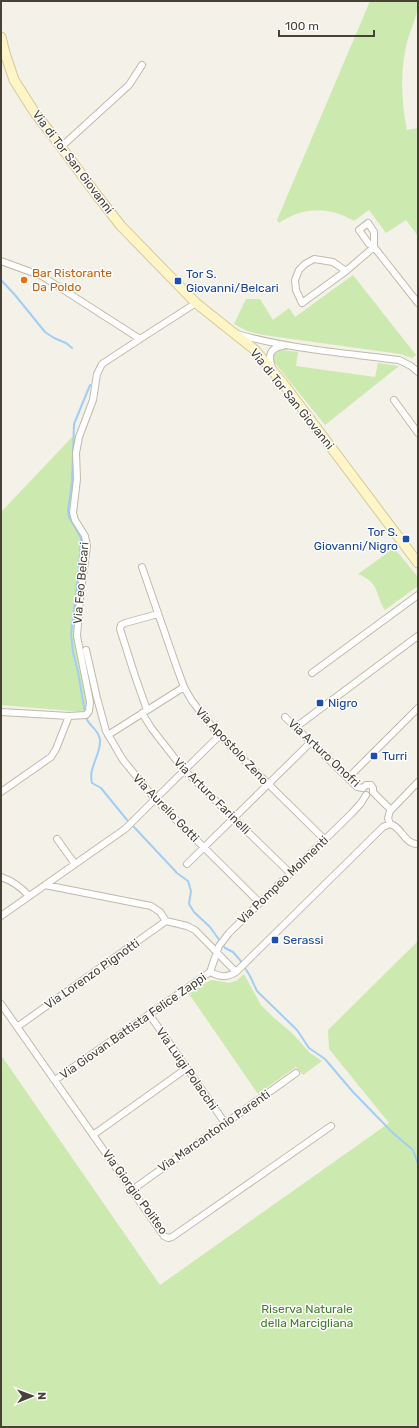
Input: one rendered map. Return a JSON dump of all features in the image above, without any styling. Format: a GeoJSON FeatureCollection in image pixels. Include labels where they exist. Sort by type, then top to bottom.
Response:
{"type":"FeatureCollection","features":[{"type":"Feature","properties":{"kind":"street","name":"Via di Tor San Giovanni"},"geometry":{"type":"LineString","coordinates":[[1,36],[14,80],[35,113],[121,226],[196,303],[255,350],[273,371],[418,563]]}},
{"type":"Feature","properties":{"kind":"street"},"geometry":{"type":"LineString","coordinates":[[61,147],[130,85],[142,65]]}},
{"type":"Feature","properties":{"kind":"street"},"geometry":{"type":"LineString","coordinates":[[346,271],[333,262],[314,259],[305,264],[299,270],[295,280],[296,290],[302,303],[346,271],[374,247],[418,303]]}},
{"type":"Feature","properties":{"kind":"street"},"geometry":{"type":"LineString","coordinates":[[1,262],[42,276],[140,338]]}},
{"type":"Feature","properties":{"kind":"street","name":"Via Feo Belcari"},"geometry":{"type":"LineString","coordinates":[[90,700],[76,636],[87,546],[85,536],[75,520],[73,513],[77,479],[77,448],[79,437],[93,400],[97,374],[104,362],[196,303]]}},
{"type":"Feature","properties":{"kind":"street"},"geometry":{"type":"LineString","coordinates":[[233,333],[254,339],[287,345],[399,360],[411,366],[418,372]]}},
{"type":"Feature","properties":{"kind":"street"},"geometry":{"type":"LineString","coordinates":[[273,371],[269,359],[271,352],[276,347],[287,345]]}},
{"type":"Feature","properties":{"kind":"street"},"geometry":{"type":"LineString","coordinates":[[394,400],[418,433]]}},
{"type":"Feature","properties":{"kind":"street","name":"Via Apostolo Zeno"},"geometry":{"type":"LineString","coordinates":[[142,567],[184,687],[195,705],[220,735],[324,839]]}},
{"type":"Feature","properties":{"kind":"street"},"geometry":{"type":"LineString","coordinates":[[312,673],[418,594]]}},
{"type":"Feature","properties":{"kind":"street","name":"Via Arturo Farinelli"},"geometry":{"type":"LineString","coordinates":[[158,614],[125,623],[121,625],[120,629],[152,729],[184,770],[290,873]]}},
{"type":"Feature","properties":{"kind":"street"},"geometry":{"type":"LineString","coordinates":[[296,727],[418,636]]}},
{"type":"Feature","properties":{"kind":"street","name":"Via Aurelio Gotti"},"geometry":{"type":"LineString","coordinates":[[86,650],[97,698],[108,735],[129,769],[155,799],[260,903]]}},
{"type":"Feature","properties":{"kind":"street"},"geometry":{"type":"LineString","coordinates":[[108,735],[184,687]]}},
{"type":"Feature","properties":{"kind":"street"},"geometry":{"type":"LineString","coordinates":[[1,712],[69,716],[84,715],[87,714],[90,709],[90,700],[97,698]]}},
{"type":"Feature","properties":{"kind":"street"},"geometry":{"type":"LineString","coordinates":[[348,778],[418,708]]}},
{"type":"Feature","properties":{"kind":"street"},"geometry":{"type":"LineString","coordinates":[[1,792],[51,757],[56,749],[69,716]]}},
{"type":"Feature","properties":{"kind":"street","name":"Via Arturo Onofri"},"geometry":{"type":"LineString","coordinates":[[286,717],[358,788],[363,788]]}},
{"type":"Feature","properties":{"kind":"street"},"geometry":{"type":"LineString","coordinates":[[1,916],[125,829],[220,735]]}},
{"type":"Feature","properties":{"kind":"street"},"geometry":{"type":"LineString","coordinates":[[187,864],[311,742]]}},
{"type":"Feature","properties":{"kind":"street"},"geometry":{"type":"LineString","coordinates":[[390,824],[388,816],[391,810],[418,782]]}},
{"type":"Feature","properties":{"kind":"street","name":"Via Arturo Onofri"},"geometry":{"type":"LineString","coordinates":[[363,788],[366,784],[370,784],[373,792],[391,810]]}},
{"type":"Feature","properties":{"kind":"street","name":"Via Arturo Onofri"},"geometry":{"type":"LineString","coordinates":[[363,788],[363,792],[366,795],[373,792]]}},
{"type":"Feature","properties":{"kind":"street","name":"Via Pompeo Molmenti"},"geometry":{"type":"LineString","coordinates":[[210,972],[222,941],[363,801],[366,795]]}},
{"type":"Feature","properties":{"kind":"street"},"geometry":{"type":"LineString","coordinates":[[210,972],[221,977],[229,976],[238,970],[383,827],[390,824],[394,825],[410,842],[418,844]]}},
{"type":"Feature","properties":{"kind":"street"},"geometry":{"type":"LineString","coordinates":[[57,839],[75,864]]}},
{"type":"Feature","properties":{"kind":"street"},"geometry":{"type":"LineString","coordinates":[[1,877],[13,882],[29,896]]}},
{"type":"Feature","properties":{"kind":"street"},"geometry":{"type":"LineString","coordinates":[[45,885],[151,906],[160,912],[166,921],[187,926],[195,930],[238,970]]}},
{"type":"Feature","properties":{"kind":"street","name":"Via Lorenzo Pignotti"},"geometry":{"type":"LineString","coordinates":[[17,1027],[166,921]]}},
{"type":"Feature","properties":{"kind":"street","name":"Via Giovan Battista Felice Zappi"},"geometry":{"type":"LineString","coordinates":[[55,1080],[210,972]]}},
{"type":"Feature","properties":{"kind":"street","name":"Via Giorgio Politeo"},"geometry":{"type":"LineString","coordinates":[[1,1004],[164,1236],[168,1238],[172,1237],[331,1126]]}},
{"type":"Feature","properties":{"kind":"street","name":"Via Luigi Polacchi"},"geometry":{"type":"LineString","coordinates":[[149,1014],[225,1123]]}},
{"type":"Feature","properties":{"kind":"street"},"geometry":{"type":"LineString","coordinates":[[93,1135],[187,1068]]}},
{"type":"Feature","properties":{"kind":"street","name":"Via Marcantonio Parenti"},"geometry":{"type":"LineString","coordinates":[[132,1190],[296,1073]]}},
{"type":"Feature","properties":{"kind":"green space"},"geometry":{"type":"Polygon","coordinates":[[[370,1],[418,1],[416,17],[407,42],[403,64],[402,86],[403,108],[407,130],[418,128],[418,236],[406,220],[386,233],[369,210],[354,221],[335,213],[316,210],[297,214],[279,223],[277,220],[370,1]]]}},
{"type":"Feature","properties":{"kind":"green space"},"geometry":{"type":"Polygon","coordinates":[[[353,275],[416,355],[412,358],[400,354],[263,335],[247,331],[234,324],[246,299],[260,299],[273,320],[289,308],[295,317],[353,275]]]}},
{"type":"Feature","properties":{"kind":"green space"},"geometry":{"type":"Polygon","coordinates":[[[281,350],[298,352],[296,366],[375,377],[378,363],[399,366],[325,425],[274,362],[273,359],[275,353],[281,350]]]}},
{"type":"Feature","properties":{"kind":"green space"},"geometry":{"type":"Polygon","coordinates":[[[75,434],[74,485],[71,499],[71,514],[84,537],[84,560],[74,635],[87,705],[82,712],[1,705],[1,512],[75,434]]]}},
{"type":"Feature","properties":{"kind":"green space"},"geometry":{"type":"Polygon","coordinates":[[[394,548],[418,577],[418,586],[385,610],[374,585],[358,574],[394,548]]]}},
{"type":"Feature","properties":{"kind":"green space","name":"Riserva Naturale della Marcigliana"},"geometry":{"type":"Polygon","coordinates":[[[418,941],[418,1427],[1,1427],[1,1055],[160,1285],[389,1123],[329,1049],[328,1030],[418,941]]]}},
{"type":"Feature","properties":{"kind":"green space"},"geometry":{"type":"Polygon","coordinates":[[[244,974],[261,1005],[293,1034],[310,1053],[322,1061],[303,1075],[296,1067],[258,1094],[189,994],[212,980],[229,983],[236,981],[244,974]]]}},
{"type":"Feature","properties":{"kind":"waterway"},"geometry":{"type":"LineString","coordinates":[[1,280],[45,332],[66,343],[72,348]]}},
{"type":"Feature","properties":{"kind":"waterway"},"geometry":{"type":"LineString","coordinates":[[85,713],[71,634],[81,538],[69,517],[68,510],[72,482],[74,424],[90,385]]}},
{"type":"Feature","properties":{"kind":"waterway"},"geometry":{"type":"LineString","coordinates":[[86,717],[98,733],[100,740],[99,751],[93,766],[91,777],[92,783],[101,788],[127,820]]}},
{"type":"Feature","properties":{"kind":"waterway"},"geometry":{"type":"LineString","coordinates":[[134,827],[177,873],[188,881],[191,891],[189,904],[194,912],[210,927],[220,941]]}},
{"type":"Feature","properties":{"kind":"waterway"},"geometry":{"type":"LineString","coordinates":[[223,945],[225,948],[233,952],[240,960],[257,991],[297,1030],[309,1048],[325,1059],[353,1092],[393,1133],[413,1150],[418,1164]]}},
{"type":"Feature","properties":{"kind":"place","name":"Bar Ristorante Da Poldo"},"geometry":{"type":"Point","coordinates":[24,280]}},
{"type":"Feature","properties":{"kind":"place","name":"Tor S. Giovanni/Belcari"},"geometry":{"type":"Point","coordinates":[178,281]}},
{"type":"Feature","properties":{"kind":"place","name":"Tor S. Giovanni/Nigro"},"geometry":{"type":"Point","coordinates":[406,539]}},
{"type":"Feature","properties":{"kind":"place","name":"Nigro"},"geometry":{"type":"Point","coordinates":[320,703]}},
{"type":"Feature","properties":{"kind":"place","name":"Turri"},"geometry":{"type":"Point","coordinates":[374,756]}},
{"type":"Feature","properties":{"kind":"place","name":"Serassi"},"geometry":{"type":"Point","coordinates":[275,940]}}]}
